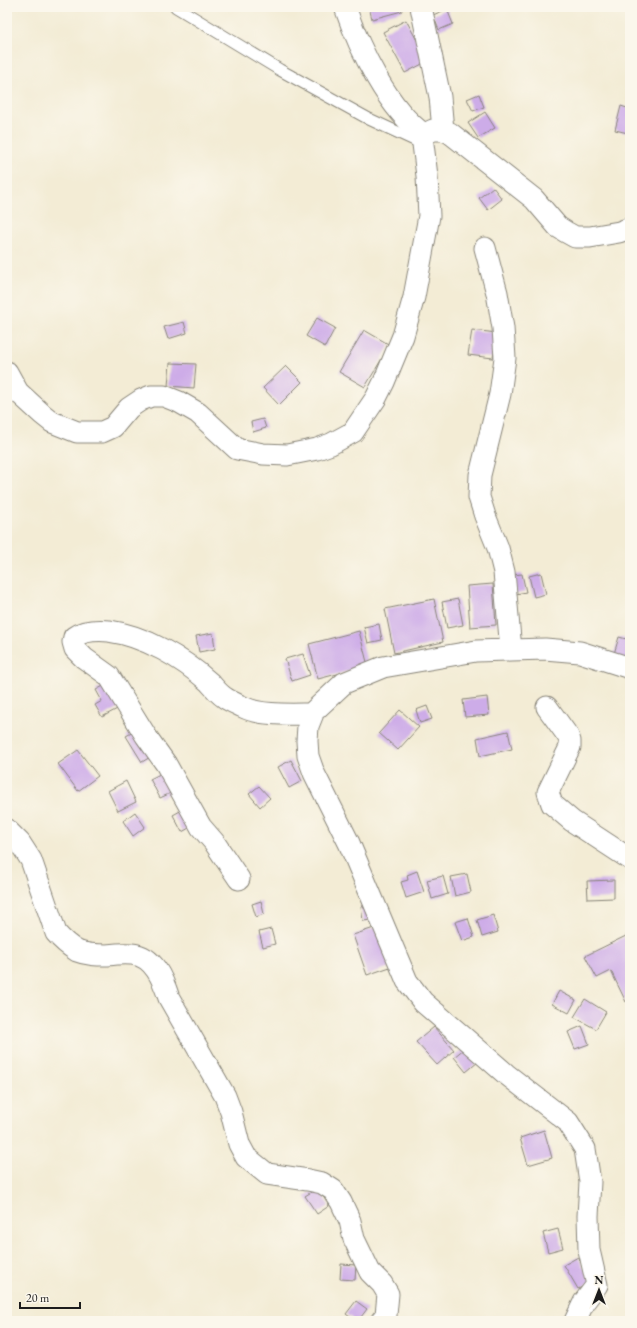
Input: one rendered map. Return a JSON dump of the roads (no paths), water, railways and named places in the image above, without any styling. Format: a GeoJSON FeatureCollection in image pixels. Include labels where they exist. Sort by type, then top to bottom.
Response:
{"type":"FeatureCollection","features":[{"type":"Feature","properties":{"kind":"street"},"geometry":{"type":"LineString","coordinates":[[345,7],[351,25],[367,60],[396,107],[413,127],[430,136],[450,133],[529,194],[544,209],[558,227],[575,237],[590,237],[619,232],[630,228]]}},
{"type":"Feature","properties":{"kind":"street"},"geometry":{"type":"LineString","coordinates":[[7,372],[18,392],[42,414],[52,422],[77,432],[102,432],[113,426],[129,408],[141,400],[151,396],[164,396],[198,412],[237,449],[252,452],[264,454],[287,454],[317,449],[331,444],[353,432],[376,398],[403,336],[414,297],[429,216],[427,176],[430,136],[440,97],[421,7]]}},
{"type":"Feature","properties":{"kind":"street"},"geometry":{"type":"LineString","coordinates":[[485,248],[497,293],[503,328],[505,358],[500,394],[480,474],[479,497],[484,516],[498,548],[504,572],[511,650]]}},
{"type":"Feature","properties":{"kind":"street"},"geometry":{"type":"LineString","coordinates":[[239,880],[214,842],[201,827],[166,764],[146,736],[109,676],[84,658],[75,649],[73,642],[74,637],[81,632],[102,631],[125,633],[148,642],[177,658],[208,681],[224,698],[244,708],[263,712],[312,714]]}},
{"type":"Feature","properties":{"kind":"street"},"geometry":{"type":"LineString","coordinates":[[575,1321],[584,1302],[597,1285],[589,1250],[588,1216],[590,1182],[585,1149],[568,1122],[506,1074],[423,1002],[407,981],[349,843],[314,773],[308,756],[308,726],[314,711],[344,683],[383,667],[476,651],[545,649],[580,652],[630,668]]}},
{"type":"Feature","properties":{"kind":"street"},"geometry":{"type":"LineString","coordinates":[[546,707],[568,736],[570,741],[568,752],[548,792],[552,804],[572,821],[630,859]]}},
{"type":"Feature","properties":{"kind":"street"},"geometry":{"type":"LineString","coordinates":[[7,830],[20,843],[31,860],[41,886],[51,921],[56,933],[64,942],[78,951],[93,955],[132,954],[143,958],[152,964],[164,982],[169,998],[187,1031],[225,1096],[231,1112],[239,1144],[246,1157],[266,1174],[322,1183],[333,1190],[347,1214],[354,1239],[370,1272],[382,1284],[388,1294],[386,1315],[381,1321]]}},
{"type":"Feature","properties":{"kind":"lane"},"geometry":{"type":"LineString","coordinates":[[176,7],[280,70],[369,119],[430,136]]}}]}
